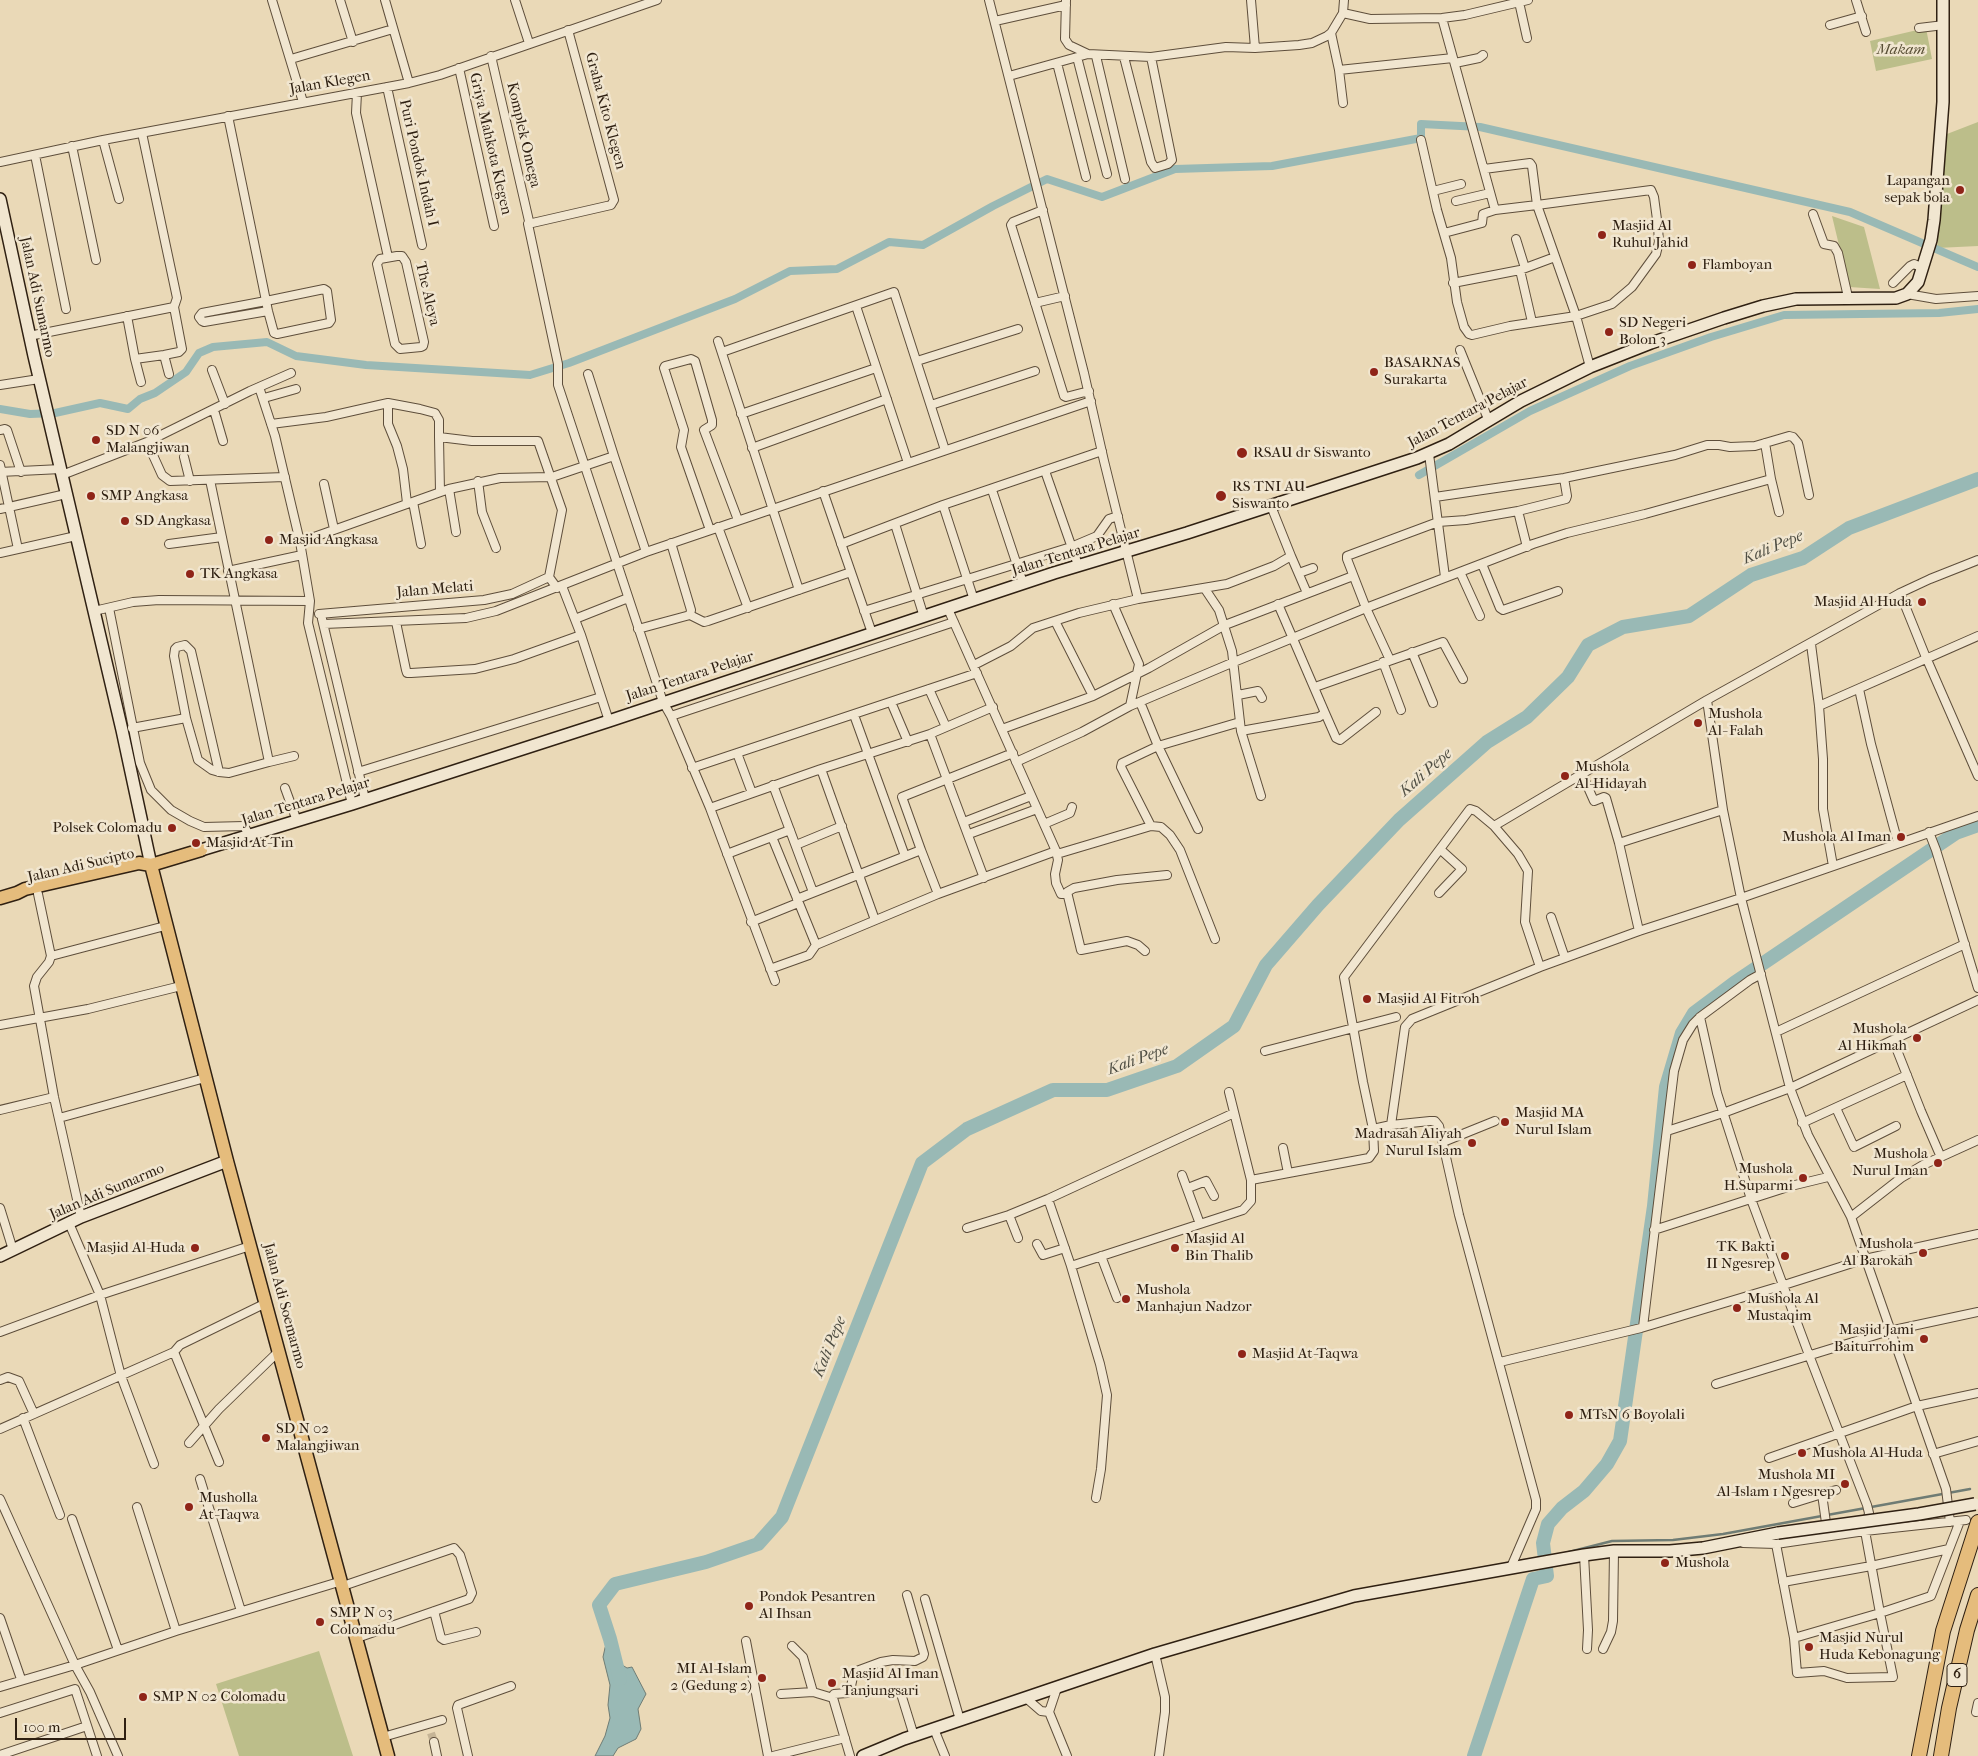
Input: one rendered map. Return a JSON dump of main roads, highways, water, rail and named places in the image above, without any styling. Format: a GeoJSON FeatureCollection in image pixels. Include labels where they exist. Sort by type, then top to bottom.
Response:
{"type":"FeatureCollection","features":[{"type":"Feature","properties":{"kind":"highway","name":"6"},"geometry":{"type":"LineString","coordinates":[[1919,1756],[1943,1631],[1968,1521]]}},
{"type":"Feature","properties":{"kind":"highway","name":"6"},"geometry":{"type":"LineString","coordinates":[[1941,1756],[1949,1708],[1967,1630],[1978,1595]]}},
{"type":"Feature","properties":{"kind":"main road","name":"Jalan Tentara Pelajar"},"geometry":{"type":"LineString","coordinates":[[201,850],[352,804],[609,721],[1023,583],[1271,506],[1431,462],[1488,419],[1590,367],[1690,329],[1763,306],[1796,299],[1896,298],[1907,294],[1917,285],[1931,240],[1943,102],[1943,0]]}},
{"type":"Feature","properties":{"kind":"main road","name":"Jalan Adi Sumarmo"},"geometry":{"type":"LineString","coordinates":[[0,199],[2,216],[29,336],[120,721],[151,865]]}},
{"type":"Feature","properties":{"kind":"main road","name":"Jalan Adi Sucipto"},"geometry":{"type":"LineString","coordinates":[[17,893],[27,896],[140,871],[151,865],[201,850]]}},
{"type":"Feature","properties":{"kind":"main road","name":"Jalan Adi Sucipto"},"geometry":{"type":"LineString","coordinates":[[0,898],[25,889],[139,863],[151,865]]}},
{"type":"Feature","properties":{"kind":"main road","name":"Jalan Adi Soemarmo"},"geometry":{"type":"LineString","coordinates":[[151,865],[165,926],[227,1160],[388,1756]]}},
{"type":"Feature","properties":{"kind":"main road","name":"Jalan Adi Sumarmo"},"geometry":{"type":"LineString","coordinates":[[0,1256],[82,1217],[227,1160]]}},
{"type":"Feature","properties":{"kind":"main road"},"geometry":{"type":"LineString","coordinates":[[863,1756],[934,1729],[1155,1654],[1346,1598],[1584,1555],[1614,1551],[1685,1550],[1777,1539],[1978,1503]]}},
{"type":"Feature","properties":{"kind":"water"},"geometry":{"type":"Polygon","coordinates":[[[605,1648],[616,1661],[627,1668],[632,1667],[646,1694],[638,1709],[641,1729],[636,1739],[618,1748],[613,1756],[595,1756],[605,1736],[610,1718],[608,1705],[610,1685],[603,1657],[605,1648]]]}},
{"type":"Feature","properties":{"kind":"waterway"},"geometry":{"type":"LineString","coordinates":[[0,409],[30,414],[55,413],[100,403],[128,409],[140,399],[155,393],[186,372],[199,353],[213,347],[267,342],[296,356],[366,365],[530,375],[569,363],[735,299],[790,271],[837,269],[889,242],[923,245],[993,206],[1047,179],[1102,197],[1175,169],[1272,166],[1421,138],[1421,124],[1480,127],[1850,212],[1978,267]]}},
{"type":"Feature","properties":{"kind":"waterway"},"geometry":{"type":"LineString","coordinates":[[1419,475],[1530,411],[1630,366],[1711,337],[1784,315],[1939,313],[1978,309]]}},
{"type":"Feature","properties":{"kind":"waterway","name":"Kali Pepe"},"geometry":{"type":"LineString","coordinates":[[620,1679],[599,1605],[615,1584],[706,1562],[758,1544],[782,1517],[922,1163],[967,1129],[1053,1090],[1107,1090],[1177,1066],[1234,1026],[1266,965],[1318,905],[1399,820],[1487,742],[1527,717],[1568,677],[1588,645],[1623,627],[1689,616],[1751,575],[1803,558],[1849,528],[1978,479]]}},
{"type":"Feature","properties":{"kind":"waterway"},"geometry":{"type":"LineString","coordinates":[[1474,1756],[1533,1579],[1547,1576],[1543,1543],[1548,1524],[1562,1508],[1584,1491],[1607,1464],[1620,1441],[1654,1206],[1666,1087],[1682,1033],[1694,1013],[1734,983],[1956,833],[1978,825]]}},
{"type":"Feature","properties":{"kind":"waterway"},"geometry":{"type":"LineString","coordinates":[[1565,1553],[1612,1541],[1673,1540],[1723,1534],[1970,1489]]}},
{"type":"Feature","properties":{"kind":"tunnel"},"geometry":{"type":"LineString","coordinates":[[431,1733],[434,1742]]}},
{"type":"Feature","properties":{"kind":"place","name":"Lapangan sepak bola"},"geometry":{"type":"Point","coordinates":[1960,190]}},
{"type":"Feature","properties":{"kind":"place","name":"Masjid Al Ruhul Jahid"},"geometry":{"type":"Point","coordinates":[1602,235]}},
{"type":"Feature","properties":{"kind":"place","name":"Flamboyan"},"geometry":{"type":"Point","coordinates":[1692,265]}},
{"type":"Feature","properties":{"kind":"place","name":"SD Negeri Bolon 3"},"geometry":{"type":"Point","coordinates":[1609,332]}},
{"type":"Feature","properties":{"kind":"place","name":"BASARNAS Surakarta"},"geometry":{"type":"Point","coordinates":[1374,372]}},
{"type":"Feature","properties":{"kind":"place","name":"SD N 06 Malangjiwan"},"geometry":{"type":"Point","coordinates":[96,440]}},
{"type":"Feature","properties":{"kind":"place","name":"RSAU dr Siswanto"},"geometry":{"type":"Point","coordinates":[1242,453]}},
{"type":"Feature","properties":{"kind":"place","name":"SMP Angkasa"},"geometry":{"type":"Point","coordinates":[91,496]}},
{"type":"Feature","properties":{"kind":"place","name":"RS TNI AU Siswanto"},"geometry":{"type":"Point","coordinates":[1221,496]}},
{"type":"Feature","properties":{"kind":"place","name":"SD Angkasa"},"geometry":{"type":"Point","coordinates":[125,521]}},
{"type":"Feature","properties":{"kind":"place","name":"Masjid Angkasa"},"geometry":{"type":"Point","coordinates":[269,540]}},
{"type":"Feature","properties":{"kind":"place","name":"TK Angkasa"},"geometry":{"type":"Point","coordinates":[190,574]}},
{"type":"Feature","properties":{"kind":"place","name":"Masjid Al Huda"},"geometry":{"type":"Point","coordinates":[1922,602]}},
{"type":"Feature","properties":{"kind":"place","name":"Mushola Al- Falah"},"geometry":{"type":"Point","coordinates":[1698,723]}},
{"type":"Feature","properties":{"kind":"place","name":"Mushola Al-Hidayah"},"geometry":{"type":"Point","coordinates":[1565,776]}},
{"type":"Feature","properties":{"kind":"place","name":"Polsek Colomadu"},"geometry":{"type":"Point","coordinates":[172,828]}},
{"type":"Feature","properties":{"kind":"place","name":"Mushola Al Iman"},"geometry":{"type":"Point","coordinates":[1901,837]}},
{"type":"Feature","properties":{"kind":"place","name":"Masjid At-Tin"},"geometry":{"type":"Point","coordinates":[196,843]}},
{"type":"Feature","properties":{"kind":"place","name":"Masjid Al Fitroh"},"geometry":{"type":"Point","coordinates":[1367,999]}},
{"type":"Feature","properties":{"kind":"place","name":"Mushola Al Hikmah"},"geometry":{"type":"Point","coordinates":[1917,1038]}},
{"type":"Feature","properties":{"kind":"place","name":"Masjid MA Nurul Islam"},"geometry":{"type":"Point","coordinates":[1505,1122]}},
{"type":"Feature","properties":{"kind":"place","name":"Madrasah Aliyah Nurul Islam"},"geometry":{"type":"Point","coordinates":[1472,1143]}},
{"type":"Feature","properties":{"kind":"place","name":"Mushola Nurul Iman"},"geometry":{"type":"Point","coordinates":[1938,1163]}},
{"type":"Feature","properties":{"kind":"place","name":"Mushola H.Suparmi"},"geometry":{"type":"Point","coordinates":[1803,1178]}},
{"type":"Feature","properties":{"kind":"place","name":"Masjid Al-Huda"},"geometry":{"type":"Point","coordinates":[195,1248]}},
{"type":"Feature","properties":{"kind":"place","name":"Masjid Al Bin Thalib"},"geometry":{"type":"Point","coordinates":[1175,1248]}},
{"type":"Feature","properties":{"kind":"place","name":"Mushola Al Barokah"},"geometry":{"type":"Point","coordinates":[1923,1253]}},
{"type":"Feature","properties":{"kind":"place","name":"TK Bakti II Ngesrep"},"geometry":{"type":"Point","coordinates":[1785,1256]}},
{"type":"Feature","properties":{"kind":"place","name":"Mushola Manhajun Nadzor"},"geometry":{"type":"Point","coordinates":[1126,1299]}},
{"type":"Feature","properties":{"kind":"place","name":"Mushola Al Mustaqim"},"geometry":{"type":"Point","coordinates":[1737,1308]}},
{"type":"Feature","properties":{"kind":"place","name":"Masjid Jami Baiturrohim"},"geometry":{"type":"Point","coordinates":[1924,1339]}},
{"type":"Feature","properties":{"kind":"place","name":"Masjid At-Taqwa"},"geometry":{"type":"Point","coordinates":[1242,1354]}},
{"type":"Feature","properties":{"kind":"place","name":"MTsN 6 Boyolali"},"geometry":{"type":"Point","coordinates":[1569,1415]}},
{"type":"Feature","properties":{"kind":"place","name":"SD N 02 Malangjiwan"},"geometry":{"type":"Point","coordinates":[266,1438]}},
{"type":"Feature","properties":{"kind":"place","name":"Mushola Al-Huda"},"geometry":{"type":"Point","coordinates":[1802,1453]}},
{"type":"Feature","properties":{"kind":"place","name":"Mushola MI Al-Islam 1 Ngesrep"},"geometry":{"type":"Point","coordinates":[1845,1484]}},
{"type":"Feature","properties":{"kind":"place","name":"Musholla At-Taqwa"},"geometry":{"type":"Point","coordinates":[189,1507]}},
{"type":"Feature","properties":{"kind":"place","name":"Mushola"},"geometry":{"type":"Point","coordinates":[1665,1563]}},
{"type":"Feature","properties":{"kind":"place","name":"Pondok Pesantren Al Ihsan"},"geometry":{"type":"Point","coordinates":[749,1606]}},
{"type":"Feature","properties":{"kind":"place","name":"SMP N 03 Colomadu"},"geometry":{"type":"Point","coordinates":[320,1622]}},
{"type":"Feature","properties":{"kind":"place","name":"Masjid Nurul Huda Kebonagung"},"geometry":{"type":"Point","coordinates":[1809,1647]}},
{"type":"Feature","properties":{"kind":"place","name":"MI Al-Islam 2 (Gedung 2)"},"geometry":{"type":"Point","coordinates":[762,1678]}},
{"type":"Feature","properties":{"kind":"place","name":"Masjid Al Iman Tanjungsari"},"geometry":{"type":"Point","coordinates":[832,1683]}},
{"type":"Feature","properties":{"kind":"place","name":"SMP N 02 Colomadu"},"geometry":{"type":"Point","coordinates":[143,1697]}},
{"type":"Feature","properties":{"kind":"park label","name":"Makam"},"geometry":{"type":"Point","coordinates":[1901,50]}}]}
